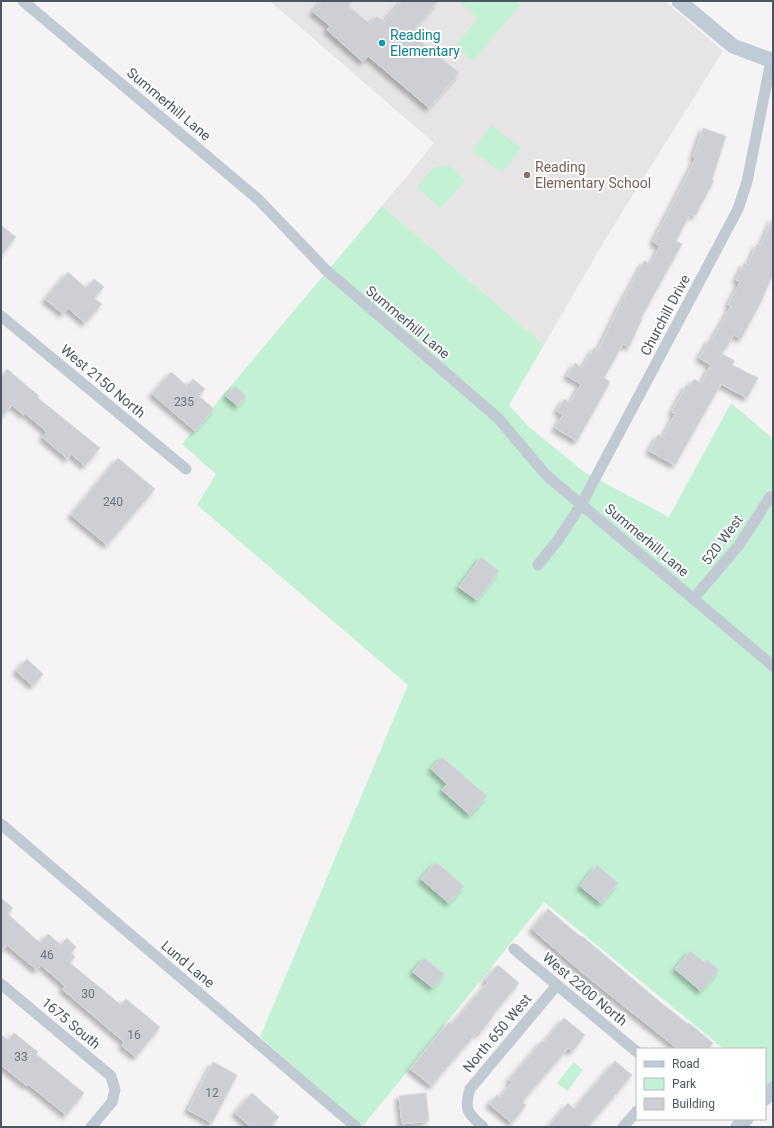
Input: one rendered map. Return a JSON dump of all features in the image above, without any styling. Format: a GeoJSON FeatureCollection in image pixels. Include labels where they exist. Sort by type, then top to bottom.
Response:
{"type":"FeatureCollection","features":[{"type":"Feature","properties":{"kind":"street","name":"Summerhill Lane"},"geometry":{"type":"LineString","coordinates":[[23,1],[259,200],[326,270],[498,418],[546,475],[773,666]]}},
{"type":"Feature","properties":{"kind":"street"},"geometry":{"type":"LineString","coordinates":[[679,1],[733,46],[772,57]]}},
{"type":"Feature","properties":{"kind":"street","name":"Churchill Drive"},"geometry":{"type":"LineString","coordinates":[[538,565],[558,540],[581,504],[738,209],[747,182],[772,57]]}},
{"type":"Feature","properties":{"kind":"street","name":"West 2150 North"},"geometry":{"type":"LineString","coordinates":[[1,316],[186,469]]}},
{"type":"Feature","properties":{"kind":"street","name":"520 West"},"geometry":{"type":"LineString","coordinates":[[694,598],[739,545],[770,497]]}},
{"type":"Feature","properties":{"kind":"street","name":"Lund Lane"},"geometry":{"type":"LineString","coordinates":[[1,824],[356,1127]]}},
{"type":"Feature","properties":{"kind":"street","name":"West 2200 North"},"geometry":{"type":"LineString","coordinates":[[514,949],[636,1051]]}},
{"type":"Feature","properties":{"kind":"street","name":"1675 South"},"geometry":{"type":"LineString","coordinates":[[1,984],[111,1076],[115,1090],[112,1102],[91,1127]]}},
{"type":"Feature","properties":{"kind":"street","name":"North 650 West"},"geometry":{"type":"LineString","coordinates":[[483,1127],[470,1116],[466,1102],[470,1089],[557,985]]}},
{"type":"Feature","properties":{"kind":"street"},"geometry":{"type":"LineString","coordinates":[[623,1127],[636,1112]]}},
{"type":"Feature","properties":{"kind":"shaded area","name":"Reading Elementary School"},"geometry":{"type":"Polygon","coordinates":[[[270,1],[665,1],[723,51],[606,238],[544,345],[382,206],[434,143],[270,1]]]}},
{"type":"Feature","properties":{"kind":"green space"},"geometry":{"type":"Polygon","coordinates":[[[463,1],[515,1],[520,5],[473,61],[455,46],[478,18],[461,3],[463,1]]]}},
{"type":"Feature","properties":{"kind":"green space"},"geometry":{"type":"Polygon","coordinates":[[[491,125],[521,148],[502,173],[473,151],[491,125]]]}},
{"type":"Feature","properties":{"kind":"green space"},"geometry":{"type":"Polygon","coordinates":[[[449,165],[465,181],[440,208],[417,187],[434,167],[449,165]]]}},
{"type":"Feature","properties":{"kind":"green space"},"geometry":{"type":"Polygon","coordinates":[[[382,206],[544,345],[509,405],[528,426],[584,472],[669,517],[731,403],[773,439],[773,1089],[766,1084],[766,1048],[723,1048],[544,902],[363,1126],[260,1037],[408,685],[197,505],[216,474],[182,444],[382,206]]]}},
{"type":"Feature","properties":{"kind":"green space"},"geometry":{"type":"Polygon","coordinates":[[[574,1062],[583,1070],[567,1091],[557,1083],[574,1062]]]}},
{"type":"Feature","properties":{"kind":"building","name":"Reading Elementary"},"geometry":{"type":"Polygon","coordinates":[[[322,1],[353,1],[348,6],[370,24],[377,16],[384,22],[402,1],[438,1],[411,33],[459,73],[429,108],[368,56],[363,62],[327,30],[330,26],[313,12],[322,1]]]}},
{"type":"Feature","properties":{"kind":"building"},"geometry":{"type":"Polygon","coordinates":[[[703,128],[726,136],[712,180],[714,181],[695,216],[690,214],[676,241],[682,244],[641,318],[642,319],[629,347],[623,344],[604,378],[610,382],[577,441],[555,428],[563,415],[557,411],[564,399],[570,403],[581,384],[567,376],[575,363],[582,368],[594,348],[598,350],[644,261],[651,264],[660,246],[653,242],[696,158],[693,157],[703,128]]]}},
{"type":"Feature","properties":{"kind":"building"},"geometry":{"type":"Polygon","coordinates":[[[773,217],[773,274],[761,302],[741,339],[734,335],[722,354],[735,361],[732,365],[758,378],[747,398],[721,384],[675,465],[649,451],[658,435],[663,437],[675,414],[672,412],[686,385],[690,387],[694,379],[701,383],[711,365],[699,358],[710,339],[712,340],[731,306],[728,305],[740,282],[736,280],[744,263],[748,265],[757,244],[761,245],[773,217]]]}},
{"type":"Feature","properties":{"kind":"building"},"geometry":{"type":"Polygon","coordinates":[[[1,225],[16,237],[1,256],[1,225]]]}},
{"type":"Feature","properties":{"kind":"building"},"geometry":{"type":"Polygon","coordinates":[[[68,272],[86,288],[94,279],[104,287],[94,298],[102,304],[85,323],[68,308],[63,314],[45,299],[68,272]]]}},
{"type":"Feature","properties":{"kind":"building"},"geometry":{"type":"Polygon","coordinates":[[[7,369],[39,396],[38,398],[100,448],[85,466],[71,454],[68,459],[42,437],[47,432],[25,413],[24,415],[12,405],[1,418],[1,377],[7,369]]]}},
{"type":"Feature","properties":{"kind":"building"},"geometry":{"type":"Polygon","coordinates":[[[171,372],[187,386],[193,379],[205,389],[199,396],[214,409],[195,431],[152,394],[171,372]]]}},
{"type":"Feature","properties":{"kind":"building"},"geometry":{"type":"Polygon","coordinates":[[[235,386],[246,396],[238,406],[226,396],[235,386]]]}},
{"type":"Feature","properties":{"kind":"building"},"geometry":{"type":"Polygon","coordinates":[[[118,458],[155,489],[107,545],[71,515],[118,458]]]}},
{"type":"Feature","properties":{"kind":"building"},"geometry":{"type":"Polygon","coordinates":[[[481,557],[499,571],[477,600],[459,587],[481,557]]]}},
{"type":"Feature","properties":{"kind":"building"},"geometry":{"type":"Polygon","coordinates":[[[27,659],[43,674],[33,686],[16,671],[27,659]]]}},
{"type":"Feature","properties":{"kind":"building"},"geometry":{"type":"Polygon","coordinates":[[[442,757],[487,796],[470,815],[442,790],[447,784],[431,769],[442,757]]]}},
{"type":"Feature","properties":{"kind":"building"},"geometry":{"type":"Polygon","coordinates":[[[436,862],[464,886],[449,903],[421,879],[436,862]]]}},
{"type":"Feature","properties":{"kind":"building"},"geometry":{"type":"Polygon","coordinates":[[[597,865],[618,883],[601,903],[580,886],[597,865]]]}},
{"type":"Feature","properties":{"kind":"building"},"geometry":{"type":"Polygon","coordinates":[[[1,898],[13,908],[8,914],[40,943],[48,934],[61,945],[67,938],[76,947],[71,953],[75,957],[70,963],[121,1005],[126,999],[160,1027],[136,1057],[122,1046],[124,1042],[62,989],[65,986],[41,965],[37,970],[7,945],[1,952],[1,898]]]}},
{"type":"Feature","properties":{"kind":"building"},"geometry":{"type":"Polygon","coordinates":[[[548,909],[660,1002],[713,1043],[709,1048],[677,1048],[584,974],[532,929],[548,909]]]}},
{"type":"Feature","properties":{"kind":"building"},"geometry":{"type":"Polygon","coordinates":[[[690,951],[705,963],[707,960],[719,970],[701,991],[675,969],[690,951]]]}},
{"type":"Feature","properties":{"kind":"building"},"geometry":{"type":"Polygon","coordinates":[[[424,958],[444,974],[433,988],[413,972],[424,958]]]}},
{"type":"Feature","properties":{"kind":"building"},"geometry":{"type":"Polygon","coordinates":[[[498,965],[519,983],[479,1034],[477,1032],[432,1086],[410,1069],[449,1022],[452,1024],[488,982],[485,980],[498,965]]]}},
{"type":"Feature","properties":{"kind":"building"},"geometry":{"type":"Polygon","coordinates":[[[564,1018],[585,1035],[572,1052],[568,1048],[522,1102],[526,1105],[512,1123],[489,1104],[497,1095],[500,1098],[512,1082],[509,1080],[564,1018]]]}},
{"type":"Feature","properties":{"kind":"building"},"geometry":{"type":"Polygon","coordinates":[[[14,1033],[38,1052],[36,1054],[84,1093],[66,1115],[28,1084],[27,1086],[1,1065],[1,1035],[8,1040],[14,1033]]]}},
{"type":"Feature","properties":{"kind":"building"},"geometry":{"type":"Polygon","coordinates":[[[615,1061],[632,1075],[588,1127],[548,1127],[568,1103],[574,1109],[615,1061]]]}},
{"type":"Feature","properties":{"kind":"building"},"geometry":{"type":"Polygon","coordinates":[[[213,1062],[237,1075],[212,1123],[188,1110],[213,1062]]]}},
{"type":"Feature","properties":{"kind":"building"},"geometry":{"type":"Polygon","coordinates":[[[252,1093],[279,1117],[270,1127],[251,1127],[235,1113],[252,1093]]]}},
{"type":"Feature","properties":{"kind":"building"},"geometry":{"type":"Polygon","coordinates":[[[426,1093],[429,1121],[402,1124],[399,1096],[426,1093]]]}},
{"type":"Feature","properties":{"kind":"place","name":"Reading Elementary"},"geometry":{"type":"Point","coordinates":[382,43]}},
{"type":"Feature","properties":{"kind":"place","name":"Reading Elementary School"},"geometry":{"type":"Point","coordinates":[527,175]}}]}
